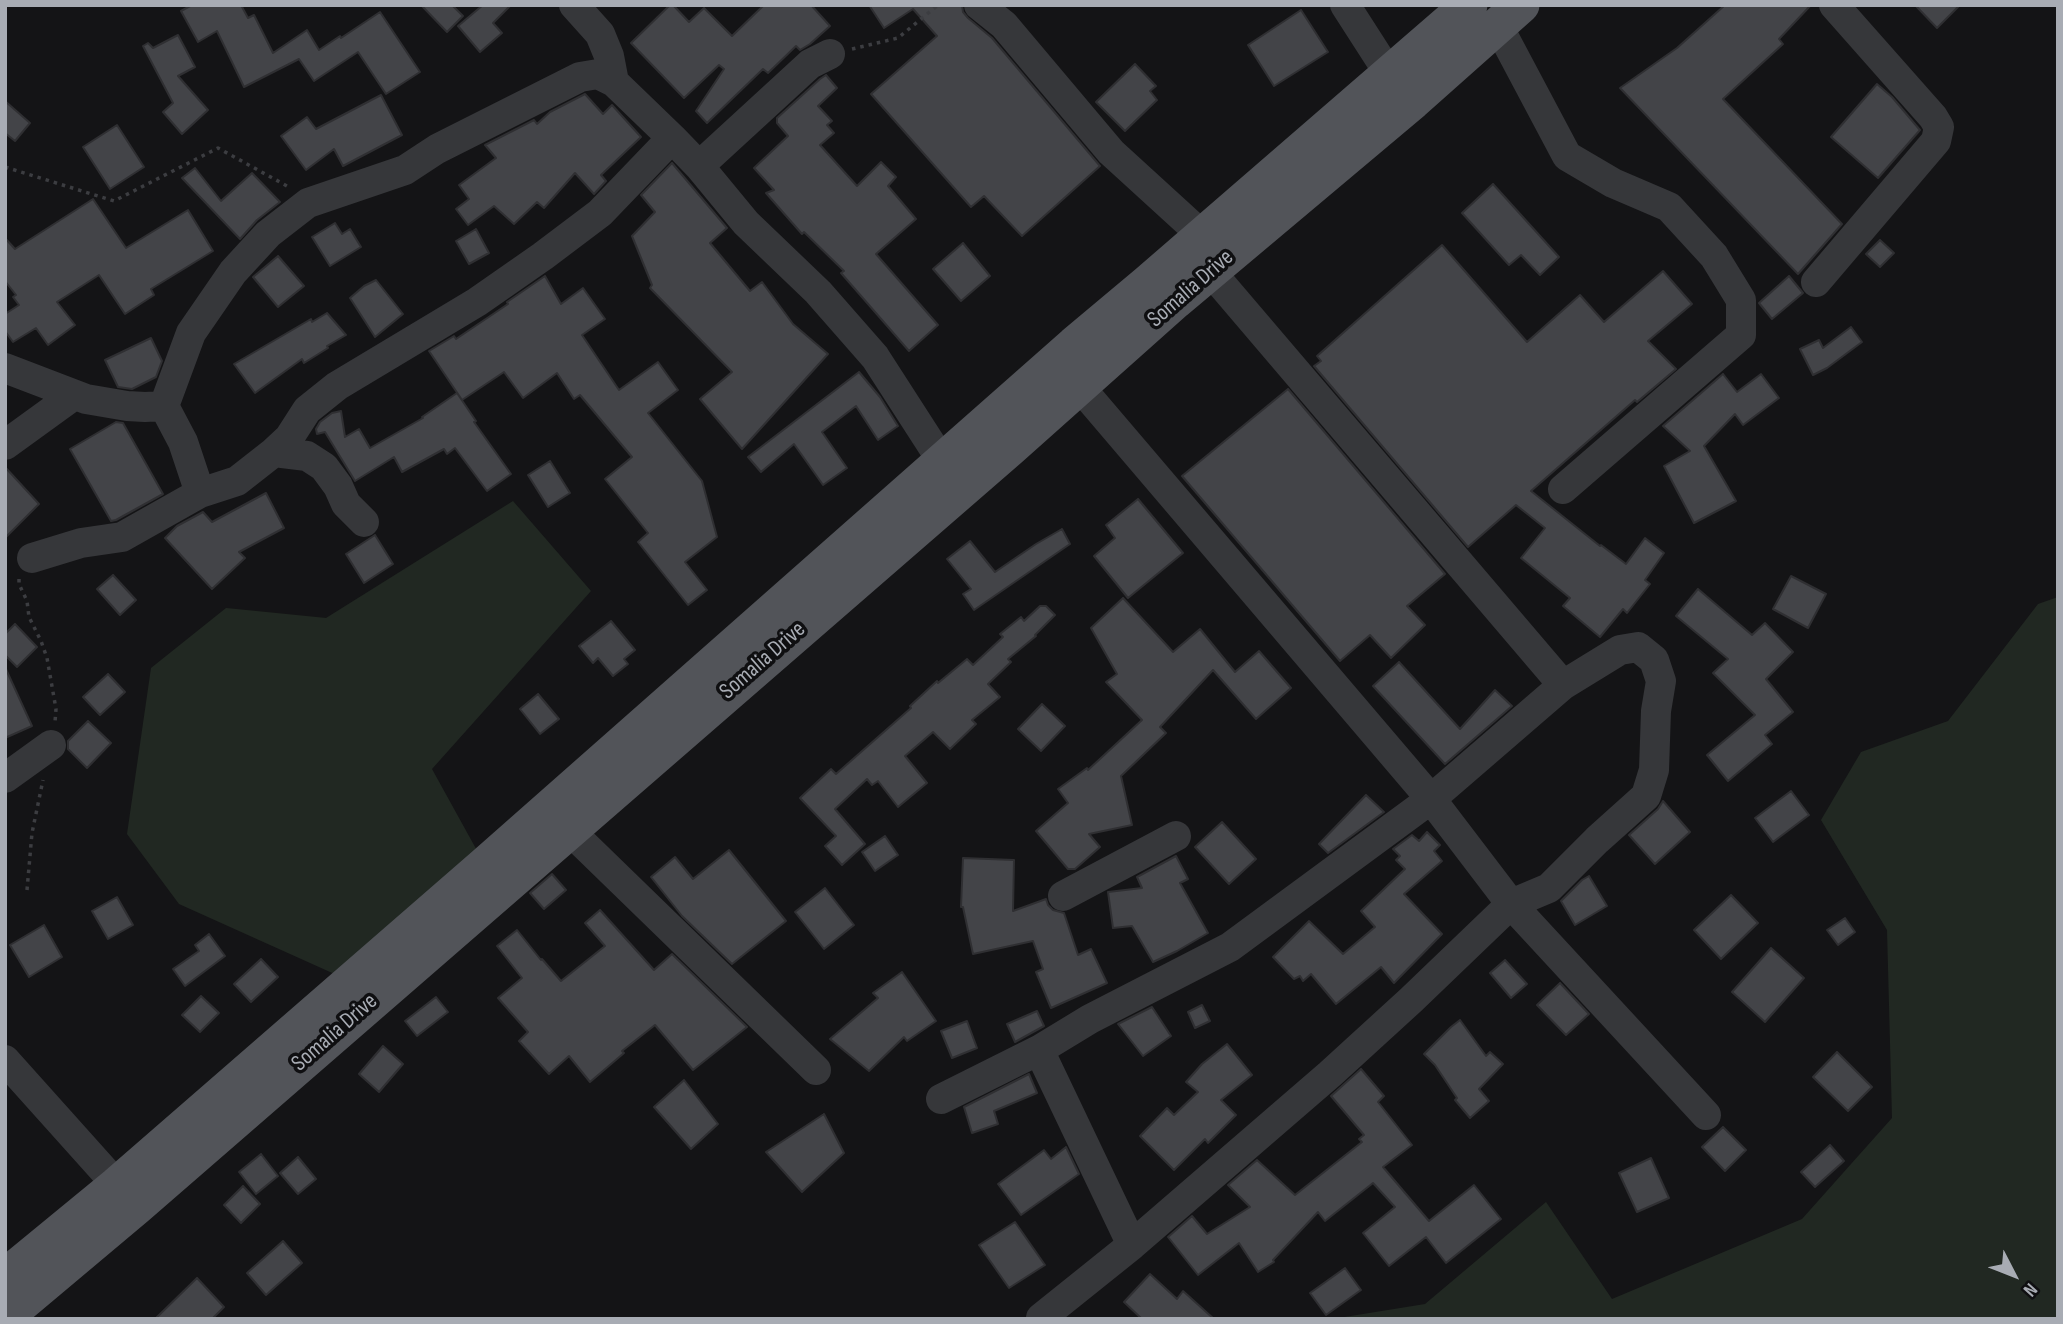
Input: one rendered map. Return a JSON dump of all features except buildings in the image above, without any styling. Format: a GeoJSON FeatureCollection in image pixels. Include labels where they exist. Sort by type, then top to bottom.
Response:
{"type":"FeatureCollection","features":[{"type":"Feature","properties":{"kind":"main road","name":"Somalia Drive"},"geometry":{"type":"LineString","coordinates":[[5,1317],[137,1206],[1079,386],[1213,256],[1390,75],[1469,5]]}},
{"type":"Feature","properties":{"kind":"main road","name":"Somalia Drive"},"geometry":{"type":"LineString","coordinates":[[5,1277],[117,1185],[485,865],[1074,345],[1213,256],[1413,101],[1510,16]]}},
{"type":"Feature","properties":{"kind":"street"},"geometry":{"type":"LineString","coordinates":[[574,5],[600,34],[609,56],[614,82]]}},
{"type":"Feature","properties":{"kind":"street"},"geometry":{"type":"LineString","coordinates":[[979,5],[1004,24],[1111,152],[1213,256],[1563,685]]}},
{"type":"Feature","properties":{"kind":"street"},"geometry":{"type":"LineString","coordinates":[[1345,5],[1390,75]]}},
{"type":"Feature","properties":{"kind":"street"},"geometry":{"type":"LineString","coordinates":[[1816,282],[1936,141],[1939,127],[1833,5]]}},
{"type":"Feature","properties":{"kind":"street"},"geometry":{"type":"LineString","coordinates":[[1510,16],[1567,156],[1613,183],[1669,207],[1714,256],[1741,300],[1741,335],[1563,489]]}},
{"type":"Feature","properties":{"kind":"street"},"geometry":{"type":"LineString","coordinates":[[699,166],[810,64],[830,54]]}},
{"type":"Feature","properties":{"kind":"street"},"geometry":{"type":"LineString","coordinates":[[200,493],[183,442],[164,406],[191,333],[233,272],[268,234],[308,203],[405,170],[437,149],[580,77],[598,74],[614,82],[672,138],[746,223],[818,292],[875,357],[942,461]]}},
{"type":"Feature","properties":{"kind":"street"},"geometry":{"type":"LineString","coordinates":[[32,558],[81,543],[122,537],[200,493],[237,481],[289,438],[307,410],[337,386],[477,302],[600,213],[672,138]]}},
{"type":"Feature","properties":{"kind":"street"},"geometry":{"type":"LineString","coordinates":[[5,368],[74,395],[127,406],[164,406]]}},
{"type":"Feature","properties":{"kind":"street"},"geometry":{"type":"LineString","coordinates":[[1079,386],[1431,799],[1511,904],[1706,1115]]}},
{"type":"Feature","properties":{"kind":"street"},"geometry":{"type":"LineString","coordinates":[[5,445],[74,395]]}},
{"type":"Feature","properties":{"kind":"street"},"geometry":{"type":"LineString","coordinates":[[274,452],[307,456],[324,467],[338,486],[346,504],[365,522]]}},
{"type":"Feature","properties":{"kind":"street"},"geometry":{"type":"LineString","coordinates":[[942,1099],[1230,947],[1431,799],[1563,685],[1620,650],[1637,648],[1654,660],[1661,681],[1656,711],[1654,770],[1646,796],[1549,888],[1511,904],[1330,1074],[1132,1245],[1041,1318]]}},
{"type":"Feature","properties":{"kind":"street"},"geometry":{"type":"LineString","coordinates":[[5,778],[51,746]]}},
{"type":"Feature","properties":{"kind":"street"},"geometry":{"type":"LineString","coordinates":[[569,831],[816,1070]]}},
{"type":"Feature","properties":{"kind":"street"},"geometry":{"type":"LineString","coordinates":[[1063,896],[1176,836]]}},
{"type":"Feature","properties":{"kind":"street"},"geometry":{"type":"LineString","coordinates":[[1039,1050],[1132,1245]]}},
{"type":"Feature","properties":{"kind":"street"},"geometry":{"type":"LineString","coordinates":[[5,1060],[117,1185]]}},
{"type":"Feature","properties":{"kind":"path"},"geometry":{"type":"LineString","coordinates":[[830,54],[898,38],[938,5]]}},
{"type":"Feature","properties":{"kind":"path"},"geometry":{"type":"LineString","coordinates":[[5,167],[114,201],[218,148],[290,188],[308,203]]}},
{"type":"Feature","properties":{"kind":"path"},"geometry":{"type":"LineString","coordinates":[[27,890],[33,833],[55,733],[56,709],[47,658],[29,617],[19,584],[22,565],[32,558]]}},
{"type":"Feature","properties":{"kind":"shaded area"},"geometry":{"type":"Polygon","coordinates":[[[513,501],[591,591],[432,769],[485,865],[350,981],[179,904],[127,834],[151,668],[226,608],[326,618],[513,501]]]}},
{"type":"Feature","properties":{"kind":"shaded area"},"geometry":{"type":"Polygon","coordinates":[[[2058,597],[2058,1319],[1332,1319],[1425,1304],[1546,1202],[1612,1299],[1802,1219],[1892,1118],[1887,930],[1821,820],[1861,752],[1948,721],[2038,604],[2058,597]]]}}]}
